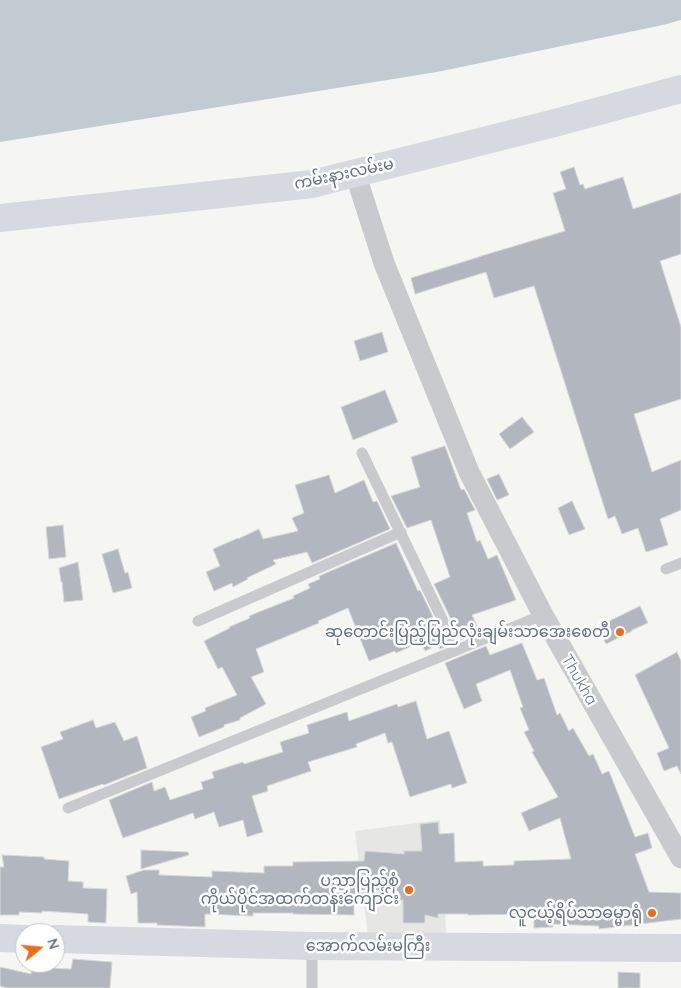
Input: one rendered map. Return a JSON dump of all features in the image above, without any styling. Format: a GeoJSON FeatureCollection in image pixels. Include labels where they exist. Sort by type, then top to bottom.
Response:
{"type":"FeatureCollection","features":[{"type":"Feature","properties":{"kind":"main road","name":"ကမ်းနားလမ်းမ"},"geometry":{"type":"LineString","coordinates":[[0,218],[312,184],[681,89]]}},
{"type":"Feature","properties":{"kind":"main road"},"geometry":{"type":"LineString","coordinates":[[0,938],[15,938]]}},
{"type":"Feature","properties":{"kind":"main road","name":"အောက်လမ်းမကြီး"},"geometry":{"type":"LineString","coordinates":[[65,939],[312,946],[681,948]]}},
{"type":"Feature","properties":{"kind":"street","name":"Thukha"},"geometry":{"type":"LineString","coordinates":[[355,173],[384,263],[468,472],[542,615],[681,858]]}},
{"type":"Feature","properties":{"kind":"lane"},"geometry":{"type":"LineString","coordinates":[[362,453],[457,650]]}},
{"type":"Feature","properties":{"kind":"lane"},"geometry":{"type":"LineString","coordinates":[[198,621],[401,532]]}},
{"type":"Feature","properties":{"kind":"lane"},"geometry":{"type":"LineString","coordinates":[[666,569],[681,563]]}},
{"type":"Feature","properties":{"kind":"lane"},"geometry":{"type":"LineString","coordinates":[[68,808],[542,615]]}},
{"type":"Feature","properties":{"kind":"lane"},"geometry":{"type":"LineString","coordinates":[[312,946],[312,988]]}},
{"type":"Feature","properties":{"kind":"shaded area"},"geometry":{"type":"Polygon","coordinates":[[[0,0],[681,0],[681,20],[437,72],[0,142],[0,0]]]}},
{"type":"Feature","properties":{"kind":"shaded area"},"geometry":{"type":"Polygon","coordinates":[[[440,820],[446,933],[368,935],[355,831],[440,820]]]}},
{"type":"Feature","properties":{"kind":"building"},"geometry":{"type":"Polygon","coordinates":[[[574,167],[580,185],[583,184],[585,189],[623,177],[633,209],[681,193],[681,254],[660,261],[681,327],[681,399],[634,414],[652,472],[681,460],[681,510],[660,519],[668,545],[646,552],[638,528],[622,534],[615,516],[608,519],[534,286],[494,298],[486,272],[415,294],[411,278],[565,231],[553,193],[566,189],[560,172],[574,167]]]}},
{"type":"Feature","properties":{"kind":"building"},"geometry":{"type":"Polygon","coordinates":[[[382,332],[388,352],[360,361],[354,341],[382,332]]]}},
{"type":"Feature","properties":{"kind":"building"},"geometry":{"type":"Polygon","coordinates":[[[385,390],[398,422],[353,440],[341,407],[385,390]]]}},
{"type":"Feature","properties":{"kind":"building"},"geometry":{"type":"Polygon","coordinates":[[[522,417],[534,432],[510,449],[499,434],[522,417]]]}},
{"type":"Feature","properties":{"kind":"building"},"geometry":{"type":"Polygon","coordinates":[[[445,446],[461,490],[464,489],[475,510],[467,513],[477,542],[480,540],[488,559],[497,555],[516,600],[472,615],[480,632],[461,640],[434,584],[450,577],[431,520],[407,528],[391,496],[420,487],[411,457],[445,446]]]}},
{"type":"Feature","properties":{"kind":"building"},"geometry":{"type":"Polygon","coordinates":[[[499,474],[509,495],[497,500],[487,479],[499,474]]]}},
{"type":"Feature","properties":{"kind":"building"},"geometry":{"type":"Polygon","coordinates":[[[329,475],[335,493],[364,480],[373,502],[377,501],[390,529],[312,563],[307,552],[273,560],[276,564],[233,587],[232,583],[214,591],[206,572],[220,566],[213,549],[259,529],[263,539],[298,531],[292,518],[304,513],[295,485],[329,475]]]}},
{"type":"Feature","properties":{"kind":"building"},"geometry":{"type":"Polygon","coordinates":[[[572,501],[585,529],[569,535],[558,508],[572,501]]]}},
{"type":"Feature","properties":{"kind":"building"},"geometry":{"type":"Polygon","coordinates":[[[63,525],[66,557],[49,559],[46,527],[63,525]]]}},
{"type":"Feature","properties":{"kind":"building"},"geometry":{"type":"Polygon","coordinates":[[[396,543],[418,591],[420,590],[447,646],[440,649],[438,645],[425,651],[421,642],[396,653],[395,651],[369,661],[348,608],[318,621],[319,623],[256,649],[264,672],[251,677],[266,704],[240,718],[240,720],[224,725],[224,727],[199,737],[191,717],[206,711],[205,708],[237,695],[222,667],[218,669],[204,641],[250,618],[249,616],[294,598],[293,596],[310,588],[308,584],[320,579],[319,576],[396,543]]]}},
{"type":"Feature","properties":{"kind":"building"},"geometry":{"type":"Polygon","coordinates":[[[118,549],[125,573],[128,572],[132,588],[113,593],[102,554],[118,549]]]}},
{"type":"Feature","properties":{"kind":"building"},"geometry":{"type":"Polygon","coordinates":[[[78,562],[83,600],[64,602],[59,568],[78,562]]]}},
{"type":"Feature","properties":{"kind":"building"},"geometry":{"type":"Polygon","coordinates":[[[640,606],[648,623],[606,644],[597,627],[640,606]]]}},
{"type":"Feature","properties":{"kind":"building"},"geometry":{"type":"Polygon","coordinates":[[[522,643],[537,680],[544,678],[557,715],[560,713],[569,731],[573,728],[589,756],[593,754],[602,774],[609,771],[635,837],[648,833],[652,848],[635,854],[649,892],[681,893],[681,919],[599,929],[599,926],[552,924],[553,927],[534,928],[534,914],[438,914],[438,918],[425,915],[425,923],[403,923],[403,900],[354,896],[354,915],[253,913],[253,916],[205,914],[205,927],[138,923],[137,892],[131,894],[126,876],[144,870],[159,870],[159,875],[212,877],[212,871],[264,873],[264,866],[293,866],[293,862],[364,861],[365,851],[404,854],[404,851],[422,851],[420,824],[438,822],[439,834],[454,833],[455,862],[483,861],[483,866],[514,865],[514,861],[571,859],[560,818],[529,831],[521,813],[558,797],[532,752],[534,751],[524,732],[529,730],[520,708],[523,707],[510,670],[476,684],[482,701],[464,709],[445,663],[486,646],[490,655],[522,643]]]}},
{"type":"Feature","properties":{"kind":"building"},"geometry":{"type":"Polygon","coordinates":[[[677,652],[681,661],[681,774],[677,766],[664,771],[657,753],[669,748],[635,675],[677,652]]]}},
{"type":"Feature","properties":{"kind":"building"},"geometry":{"type":"Polygon","coordinates":[[[416,701],[427,739],[449,731],[467,783],[452,788],[451,784],[410,797],[392,742],[388,743],[385,733],[356,744],[357,747],[308,762],[311,771],[267,786],[268,791],[252,796],[263,832],[247,837],[243,820],[219,827],[214,812],[195,819],[193,813],[123,838],[109,800],[152,782],[154,791],[165,787],[170,800],[203,789],[201,782],[214,778],[212,772],[283,752],[280,742],[309,733],[307,725],[347,712],[349,721],[397,704],[398,707],[416,701]]]}},
{"type":"Feature","properties":{"kind":"building"},"geometry":{"type":"Polygon","coordinates":[[[93,720],[96,728],[115,722],[124,741],[137,736],[147,768],[104,785],[59,799],[41,747],[63,739],[60,732],[93,720]]]}},
{"type":"Feature","properties":{"kind":"building"},"geometry":{"type":"Polygon","coordinates":[[[141,850],[188,852],[189,855],[141,869],[141,850]]]}},
{"type":"Feature","properties":{"kind":"building"},"geometry":{"type":"Polygon","coordinates":[[[2,855],[44,857],[44,859],[69,861],[68,881],[83,882],[83,888],[107,889],[106,923],[88,922],[88,914],[42,911],[42,913],[19,912],[19,915],[0,915],[0,867],[4,867],[2,855]]]}},
{"type":"Feature","properties":{"kind":"building"},"geometry":{"type":"Polygon","coordinates":[[[73,959],[112,962],[110,988],[8,988],[0,986],[0,967],[15,970],[15,973],[31,974],[65,973],[65,969],[71,969],[73,959]]]}},
{"type":"Feature","properties":{"kind":"building"},"geometry":{"type":"Polygon","coordinates":[[[618,972],[640,973],[640,988],[618,988],[618,972]]]}},
{"type":"Feature","properties":{"kind":"place","name":"ဆုတောင်းပြည့်ပြည်လုံးချမ်းသာအေးစေတီ"},"geometry":{"type":"Point","coordinates":[620,632]}},
{"type":"Feature","properties":{"kind":"place","name":"ပညာပြည့်စုံ ကိုယ်ပိုင်အထက်တန်းကျောင်း"},"geometry":{"type":"Point","coordinates":[409,890]}},
{"type":"Feature","properties":{"kind":"place","name":"လူငယ့်ရိပ်သာဓမ္မာရုံ"},"geometry":{"type":"Point","coordinates":[652,913]}}]}
